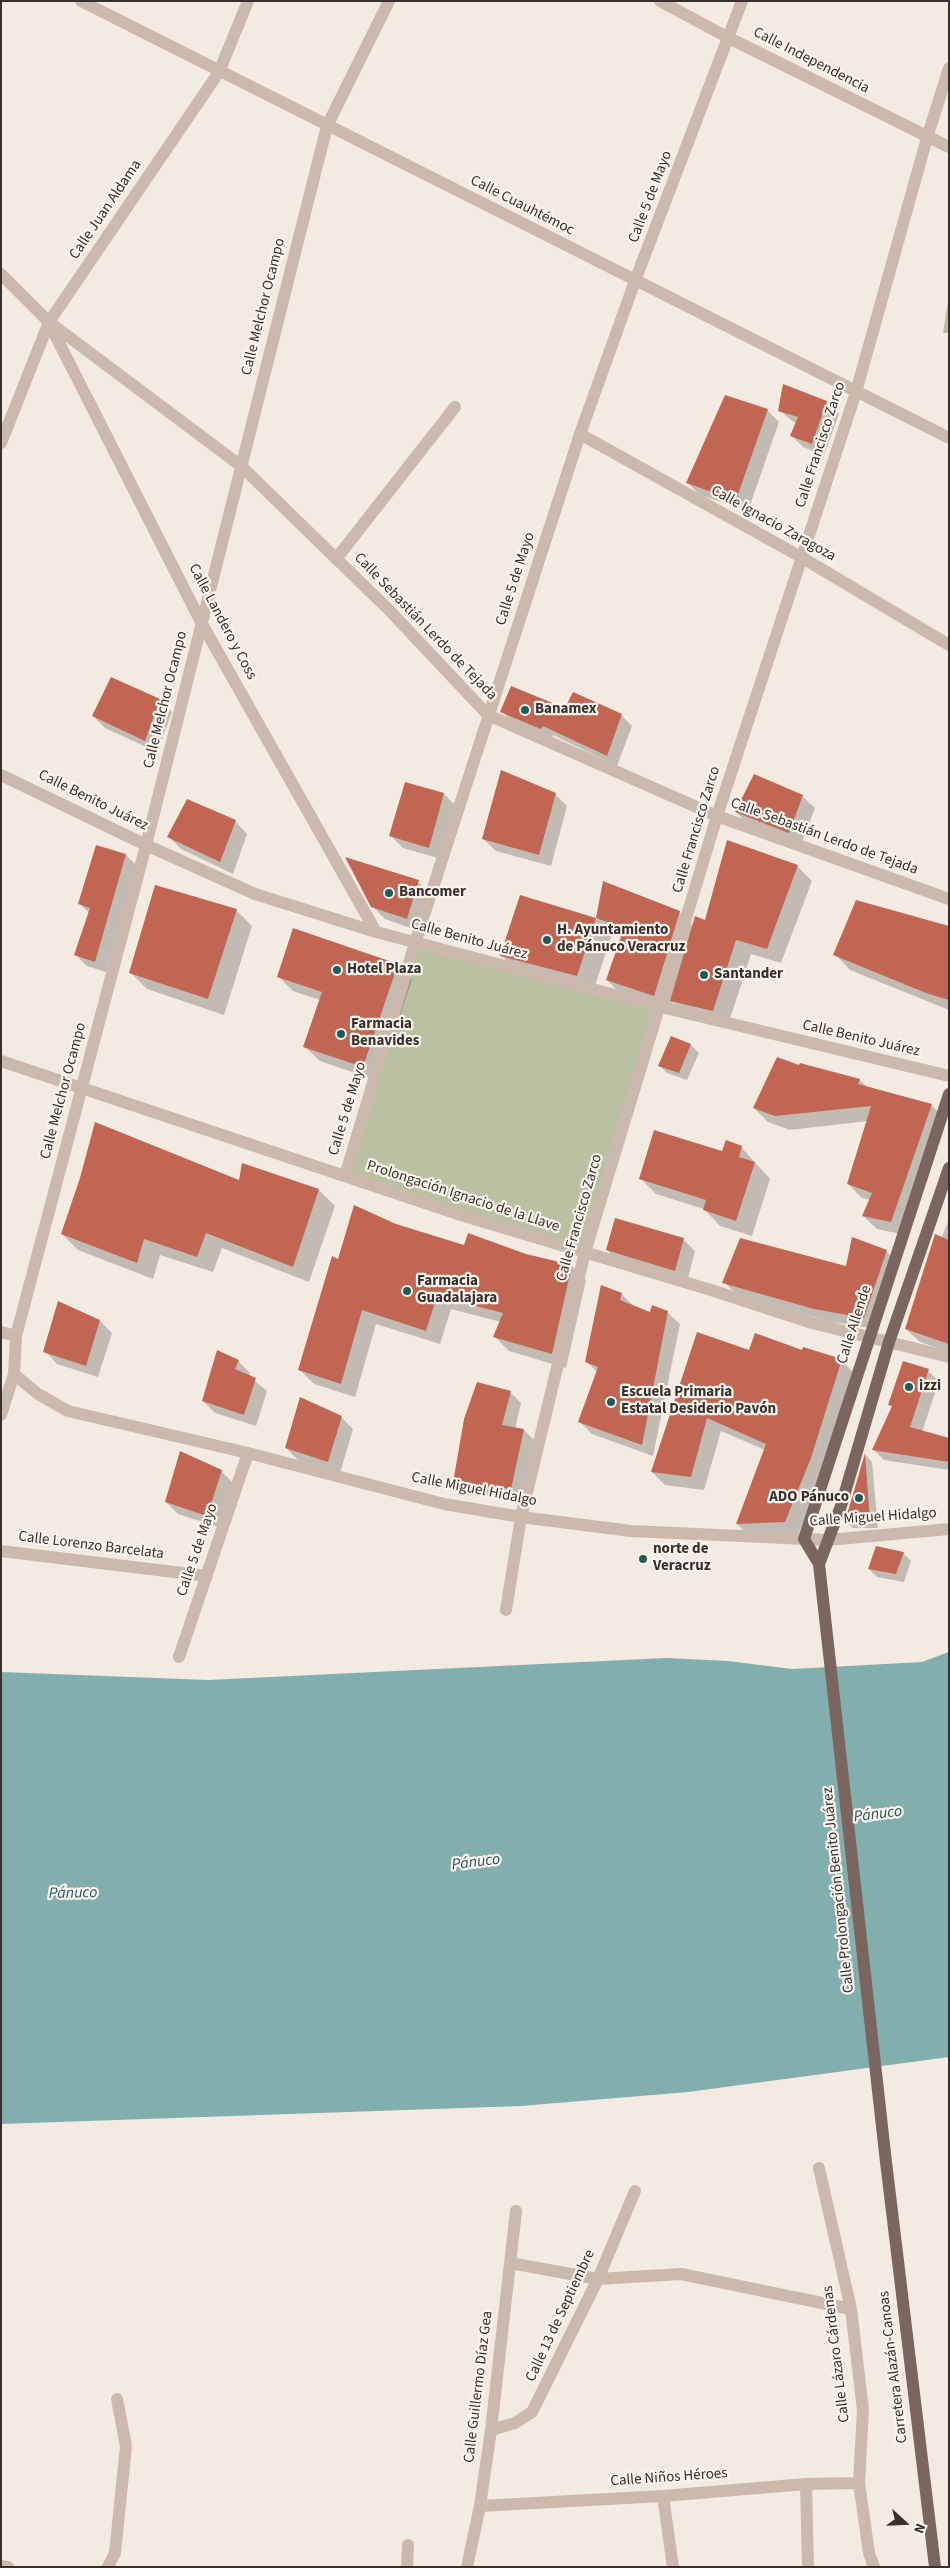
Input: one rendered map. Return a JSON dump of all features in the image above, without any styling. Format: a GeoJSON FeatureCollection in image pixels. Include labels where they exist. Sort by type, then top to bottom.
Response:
{"type":"FeatureCollection","features":[{"type":"Feature","properties":{"kind":"main road","name":"Calle Allende"},"geometry":{"type":"LineString","coordinates":[[804,1539],[868,1337],[949,1094]]}},
{"type":"Feature","properties":{"kind":"main road"},"geometry":{"type":"LineString","coordinates":[[819,1564],[841,1506],[889,1342],[949,1168]]}},
{"type":"Feature","properties":{"kind":"main road"},"geometry":{"type":"LineString","coordinates":[[804,1539],[819,1564]]}},
{"type":"Feature","properties":{"kind":"main road","name":"Calle Prolongación Benito Juárez"},"geometry":{"type":"LineString","coordinates":[[819,1564],[886,2162]]}},
{"type":"Feature","properties":{"kind":"main road","name":"Carretera Alazán-Canoas"},"geometry":{"type":"LineString","coordinates":[[886,2162],[934,2567]]}},
{"type":"Feature","properties":{"kind":"street","name":"Calle Cuauhtémoc"},"geometry":{"type":"LineString","coordinates":[[81,1],[949,438]]}},
{"type":"Feature","properties":{"kind":"street","name":"Calle Juan Aldama"},"geometry":{"type":"LineString","coordinates":[[1,443],[49,322],[219,72],[248,1]]}},
{"type":"Feature","properties":{"kind":"street","name":"Calle Melchor Ocampo"},"geometry":{"type":"LineString","coordinates":[[2,1411],[14,1374],[16,1336],[146,845],[327,126],[389,1]]}},
{"type":"Feature","properties":{"kind":"street","name":"Calle Independencia"},"geometry":{"type":"LineString","coordinates":[[660,1],[927,138],[949,147]]}},
{"type":"Feature","properties":{"kind":"street","name":"Calle 5 de Mayo"},"geometry":{"type":"LineString","coordinates":[[345,1176],[415,942],[580,434],[635,281],[730,38],[742,1]]}},
{"type":"Feature","properties":{"kind":"street","name":"Calle Francisco Zarco"},"geometry":{"type":"LineString","coordinates":[[506,1610],[521,1518],[585,1252],[661,1007],[717,816],[856,392],[927,138],[949,68]]}},
{"type":"Feature","properties":{"kind":"street"},"geometry":{"type":"LineString","coordinates":[[1,274],[49,322]]}},
{"type":"Feature","properties":{"kind":"street","name":"Calle Sebastián Lerdo de Tejada"},"geometry":{"type":"LineString","coordinates":[[49,322],[241,466],[389,610],[488,715],[717,816],[949,899]]}},
{"type":"Feature","properties":{"kind":"street","name":"Calle Landero y Coss"},"geometry":{"type":"LineString","coordinates":[[49,322],[202,624],[376,932]]}},
{"type":"Feature","properties":{"kind":"street"},"geometry":{"type":"LineString","coordinates":[[336,559],[454,407]]}},
{"type":"Feature","properties":{"kind":"street","name":"Calle Ignacio Zaragoza"},"geometry":{"type":"LineString","coordinates":[[580,434],[801,557],[949,645]]}},
{"type":"Feature","properties":{"kind":"street","name":"Calle Benito Juárez"},"geometry":{"type":"LineString","coordinates":[[1,775],[146,845],[255,894],[376,932],[661,1007],[949,1076]]}},
{"type":"Feature","properties":{"kind":"street","name":"Prolongación Ignacio de la Llave"},"geometry":{"type":"LineString","coordinates":[[1,1061],[464,1216],[711,1290],[812,1323],[949,1357]]}},
{"type":"Feature","properties":{"kind":"street"},"geometry":{"type":"LineString","coordinates":[[1,1332],[16,1336]]}},
{"type":"Feature","properties":{"kind":"street","name":"Calle Miguel Hidalgo"},"geometry":{"type":"LineString","coordinates":[[14,1374],[38,1394],[68,1410],[248,1453],[444,1504],[521,1518],[631,1531],[828,1540],[949,1530]]}},
{"type":"Feature","properties":{"kind":"street","name":"Calle 5 de Mayo"},"geometry":{"type":"LineString","coordinates":[[179,1656],[248,1453]]}},
{"type":"Feature","properties":{"kind":"street","name":"Calle Lorenzo Barcelata"},"geometry":{"type":"LineString","coordinates":[[1,1551],[207,1576]]}},
{"type":"Feature","properties":{"kind":"street","name":"Calle Lázaro Cárdenas"},"geometry":{"type":"LineString","coordinates":[[819,2168],[851,2309],[863,2410],[859,2483],[868,2553],[874,2567]]}},
{"type":"Feature","properties":{"kind":"street","name":"Calle 13 de Septiembre"},"geometry":{"type":"LineString","coordinates":[[491,2430],[515,2423],[532,2412],[598,2279],[635,2191]]}},
{"type":"Feature","properties":{"kind":"street","name":"Calle Guillermo Díaz Gea"},"geometry":{"type":"LineString","coordinates":[[467,2567],[480,2506],[491,2430],[516,2211]]}},
{"type":"Feature","properties":{"kind":"street"},"geometry":{"type":"LineString","coordinates":[[510,2263],[598,2279],[681,2274],[851,2309]]}},
{"type":"Feature","properties":{"kind":"street"},"geometry":{"type":"LineString","coordinates":[[108,2567],[115,2553],[126,2446],[117,2399]]}},
{"type":"Feature","properties":{"kind":"street","name":"Calle Niños Héroes"},"geometry":{"type":"LineString","coordinates":[[480,2506],[663,2496],[806,2484],[859,2483]]}},
{"type":"Feature","properties":{"kind":"street"},"geometry":{"type":"LineString","coordinates":[[806,2484],[808,2567]]}},
{"type":"Feature","properties":{"kind":"street"},"geometry":{"type":"LineString","coordinates":[[663,2496],[673,2567]]}},
{"type":"Feature","properties":{"kind":"street"},"geometry":{"type":"LineString","coordinates":[[407,2567],[408,2545]]}},
{"type":"Feature","properties":{"kind":"street"},"geometry":{"type":"LineString","coordinates":[[1,2566],[8,2567]]}},
{"type":"Feature","properties":{"kind":"green space"},"geometry":{"type":"Polygon","coordinates":[[[949,295],[949,333],[943,333],[949,295]]]}},
{"type":"Feature","properties":{"kind":"green space"},"geometry":{"type":"Polygon","coordinates":[[[415,943],[661,1007],[585,1252],[345,1176],[415,943]]]}},
{"type":"Feature","properties":{"kind":"water","name":"Pánuco"},"geometry":{"type":"Polygon","coordinates":[[[949,1652],[949,2057],[688,2092],[521,2106],[1,2124],[1,1672],[208,1680],[666,1658],[728,1661],[792,1669],[922,1662],[949,1652]]]}},
{"type":"Feature","properties":{"kind":"building"},"geometry":{"type":"Polygon","coordinates":[[[783,384],[827,401],[812,444],[790,436],[798,417],[778,411],[783,384]]]}},
{"type":"Feature","properties":{"kind":"building"},"geometry":{"type":"Polygon","coordinates":[[[725,395],[768,409],[736,500],[686,483],[725,395]]]}},
{"type":"Feature","properties":{"kind":"building"},"geometry":{"type":"Polygon","coordinates":[[[111,677],[160,699],[145,741],[92,716],[111,677]]]}},
{"type":"Feature","properties":{"kind":"building"},"geometry":{"type":"Polygon","coordinates":[[[511,686],[565,708],[573,692],[622,714],[607,756],[543,726],[541,729],[500,712],[511,686]]]}},
{"type":"Feature","properties":{"kind":"building"},"geometry":{"type":"Polygon","coordinates":[[[501,770],[556,793],[539,855],[482,839],[501,770]]]}},
{"type":"Feature","properties":{"kind":"building"},"geometry":{"type":"Polygon","coordinates":[[[754,774],[803,795],[789,833],[735,812],[754,774]]]}},
{"type":"Feature","properties":{"kind":"building"},"geometry":{"type":"Polygon","coordinates":[[[405,782],[444,793],[429,848],[389,836],[405,782]]]}},
{"type":"Feature","properties":{"kind":"building"},"geometry":{"type":"Polygon","coordinates":[[[187,799],[236,820],[220,862],[167,837],[187,799]]]}},
{"type":"Feature","properties":{"kind":"building"},"geometry":{"type":"Polygon","coordinates":[[[727,840],[798,865],[767,949],[736,940],[713,1011],[670,1001],[695,916],[705,920],[727,840]]]}},
{"type":"Feature","properties":{"kind":"building"},"geometry":{"type":"Polygon","coordinates":[[[96,845],[126,854],[95,962],[74,955],[90,908],[78,904],[96,845]]]}},
{"type":"Feature","properties":{"kind":"building","name":"Bancomer"},"geometry":{"type":"Polygon","coordinates":[[[345,857],[419,880],[407,919],[371,907],[345,857]]]}},
{"type":"Feature","properties":{"kind":"building"},"geometry":{"type":"Polygon","coordinates":[[[603,881],[680,911],[654,996],[606,980],[624,928],[596,918],[603,881]]]}},
{"type":"Feature","properties":{"kind":"building"},"geometry":{"type":"Polygon","coordinates":[[[155,885],[237,909],[208,999],[129,973],[155,885]]]}},
{"type":"Feature","properties":{"kind":"building","name":"H. Ayuntamiento de Pánuco Veracruz"},"geometry":{"type":"Polygon","coordinates":[[[520,895],[596,918],[577,976],[500,956],[520,895]]]}},
{"type":"Feature","properties":{"kind":"building"},"geometry":{"type":"Polygon","coordinates":[[[856,900],[949,926],[949,1000],[926,993],[833,955],[856,900]]]}},
{"type":"Feature","properties":{"kind":"building","name":"Hotel Plaza"},"geometry":{"type":"Polygon","coordinates":[[[293,928],[398,964],[363,1067],[303,1047],[322,992],[277,977],[293,928]]]}},
{"type":"Feature","properties":{"kind":"building"},"geometry":{"type":"Polygon","coordinates":[[[671,1036],[691,1044],[679,1073],[658,1066],[671,1036]]]}},
{"type":"Feature","properties":{"kind":"building"},"geometry":{"type":"Polygon","coordinates":[[[777,1057],[799,1065],[800,1063],[860,1079],[858,1084],[932,1104],[891,1222],[862,1216],[872,1193],[847,1184],[871,1106],[775,1116],[753,1108],[777,1057]]]}},
{"type":"Feature","properties":{"kind":"building"},"geometry":{"type":"Polygon","coordinates":[[[95,1122],[239,1180],[242,1163],[319,1189],[293,1267],[206,1233],[197,1257],[144,1239],[137,1263],[61,1234],[80,1178],[95,1122]]]}},
{"type":"Feature","properties":{"kind":"building"},"geometry":{"type":"Polygon","coordinates":[[[654,1130],[722,1151],[726,1140],[742,1146],[739,1157],[755,1162],[736,1221],[703,1210],[706,1200],[639,1179],[654,1130]]]}},
{"type":"Feature","properties":{"kind":"building"},"geometry":{"type":"Polygon","coordinates":[[[354,1205],[396,1224],[464,1245],[468,1233],[526,1254],[572,1265],[552,1354],[493,1337],[503,1313],[437,1296],[426,1331],[362,1310],[341,1384],[298,1370],[332,1256],[338,1259],[354,1205]]]}},
{"type":"Feature","properties":{"kind":"building"},"geometry":{"type":"Polygon","coordinates":[[[615,1218],[684,1238],[675,1271],[606,1250],[615,1218]]]}},
{"type":"Feature","properties":{"kind":"building"},"geometry":{"type":"Polygon","coordinates":[[[935,1234],[949,1240],[949,1344],[905,1329],[935,1234]]]}},
{"type":"Feature","properties":{"kind":"building"},"geometry":{"type":"Polygon","coordinates":[[[852,1237],[887,1250],[864,1318],[814,1309],[722,1283],[740,1238],[846,1266],[852,1237]]]}},
{"type":"Feature","properties":{"kind":"building"},"geometry":{"type":"Polygon","coordinates":[[[601,1285],[622,1293],[620,1300],[650,1312],[652,1305],[668,1311],[642,1445],[578,1422],[598,1367],[585,1362],[601,1285]]]}},
{"type":"Feature","properties":{"kind":"building"},"geometry":{"type":"Polygon","coordinates":[[[58,1301],[100,1320],[86,1366],[43,1352],[58,1301]]]}},
{"type":"Feature","properties":{"kind":"building"},"geometry":{"type":"Polygon","coordinates":[[[697,1332],[749,1350],[755,1333],[802,1350],[803,1347],[842,1359],[811,1458],[785,1522],[736,1524],[766,1444],[707,1418],[691,1477],[651,1472],[697,1332]]]}},
{"type":"Feature","properties":{"kind":"building"},"geometry":{"type":"Polygon","coordinates":[[[217,1350],[239,1360],[235,1369],[256,1378],[244,1415],[202,1401],[217,1350]]]}},
{"type":"Feature","properties":{"kind":"building"},"geometry":{"type":"Polygon","coordinates":[[[903,1361],[929,1369],[910,1427],[949,1438],[949,1462],[872,1450],[892,1406],[888,1405],[903,1361]]]}},
{"type":"Feature","properties":{"kind":"building"},"geometry":{"type":"Polygon","coordinates":[[[477,1382],[511,1391],[502,1425],[524,1429],[511,1489],[453,1483],[464,1419],[477,1382]]]}},
{"type":"Feature","properties":{"kind":"building"},"geometry":{"type":"Polygon","coordinates":[[[300,1397],[342,1416],[328,1462],[285,1448],[300,1397]]]}},
{"type":"Feature","properties":{"kind":"building"},"geometry":{"type":"Polygon","coordinates":[[[180,1451],[222,1470],[207,1516],[165,1502],[180,1451]]]}},
{"type":"Feature","properties":{"kind":"building","name":"ADO Pánuco"},"geometry":{"type":"Polygon","coordinates":[[[865,1453],[870,1520],[844,1521],[849,1508],[865,1453]]]}},
{"type":"Feature","properties":{"kind":"building"},"geometry":{"type":"Polygon","coordinates":[[[876,1546],[904,1552],[896,1574],[868,1569],[876,1546]]]}},
{"type":"Feature","properties":{"kind":"place","name":"Banamex"},"geometry":{"type":"Point","coordinates":[525,710]}},
{"type":"Feature","properties":{"kind":"place","name":"Bancomer"},"geometry":{"type":"Point","coordinates":[389,893]}},
{"type":"Feature","properties":{"kind":"place","name":"H. Ayuntamiento de Pánuco Veracruz"},"geometry":{"type":"Point","coordinates":[547,940]}},
{"type":"Feature","properties":{"kind":"place","name":"Hotel Plaza"},"geometry":{"type":"Point","coordinates":[337,970]}},
{"type":"Feature","properties":{"kind":"place","name":"Santander"},"geometry":{"type":"Point","coordinates":[704,975]}},
{"type":"Feature","properties":{"kind":"place","name":"Farmacia Benavides"},"geometry":{"type":"Point","coordinates":[341,1034]}},
{"type":"Feature","properties":{"kind":"place","name":"Farmacia Guadalajara"},"geometry":{"type":"Point","coordinates":[407,1291]}},
{"type":"Feature","properties":{"kind":"place","name":"izzi"},"geometry":{"type":"Point","coordinates":[909,1387]}},
{"type":"Feature","properties":{"kind":"place","name":"Escuela Primaria Estatal Desiderio Pavón"},"geometry":{"type":"Point","coordinates":[611,1402]}},
{"type":"Feature","properties":{"kind":"place","name":"ADO Pánuco"},"geometry":{"type":"Point","coordinates":[859,1498]}},
{"type":"Feature","properties":{"kind":"place","name":"norte de Veracruz"},"geometry":{"type":"Point","coordinates":[643,1559]}}]}
